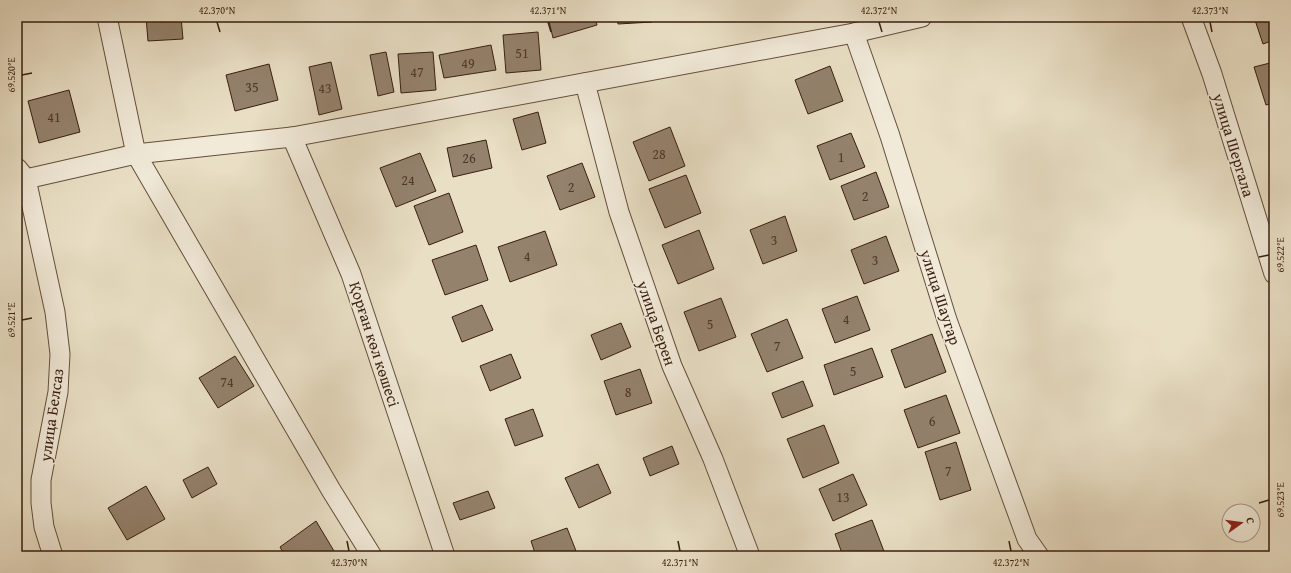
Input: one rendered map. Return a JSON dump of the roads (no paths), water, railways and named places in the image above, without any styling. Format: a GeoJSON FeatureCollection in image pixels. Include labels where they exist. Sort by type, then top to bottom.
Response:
{"type":"FeatureCollection","features":[{"type":"Feature","properties":{"kind":"street"},"geometry":{"type":"LineString","coordinates":[[106,17],[136,154],[331,490],[372,556]]}},
{"type":"Feature","properties":{"kind":"street"},"geometry":{"type":"LineString","coordinates":[[22,173],[136,154],[292,137],[854,33],[922,17]]}},
{"type":"Feature","properties":{"kind":"street","name":"улица Шергала"},"geometry":{"type":"LineString","coordinates":[[1192,17],[1212,74],[1274,274]]}},
{"type":"Feature","properties":{"kind":"street","name":"улица Шаугар"},"geometry":{"type":"LineString","coordinates":[[854,33],[890,136],[947,320],[1028,539],[1039,556]]}},
{"type":"Feature","properties":{"kind":"street","name":"улица Берен"},"geometry":{"type":"LineString","coordinates":[[585,83],[619,212],[672,366],[713,459],[750,556]]}},
{"type":"Feature","properties":{"kind":"street","name":"Қорған көл көшесі"},"geometry":{"type":"LineString","coordinates":[[292,137],[351,274],[445,556]]}},
{"type":"Feature","properties":{"kind":"street","name":"улица Белсаз"},"geometry":{"type":"LineString","coordinates":[[22,173],[55,312],[60,354],[58,392],[41,480],[41,503],[44,527],[54,556]]}}]}
